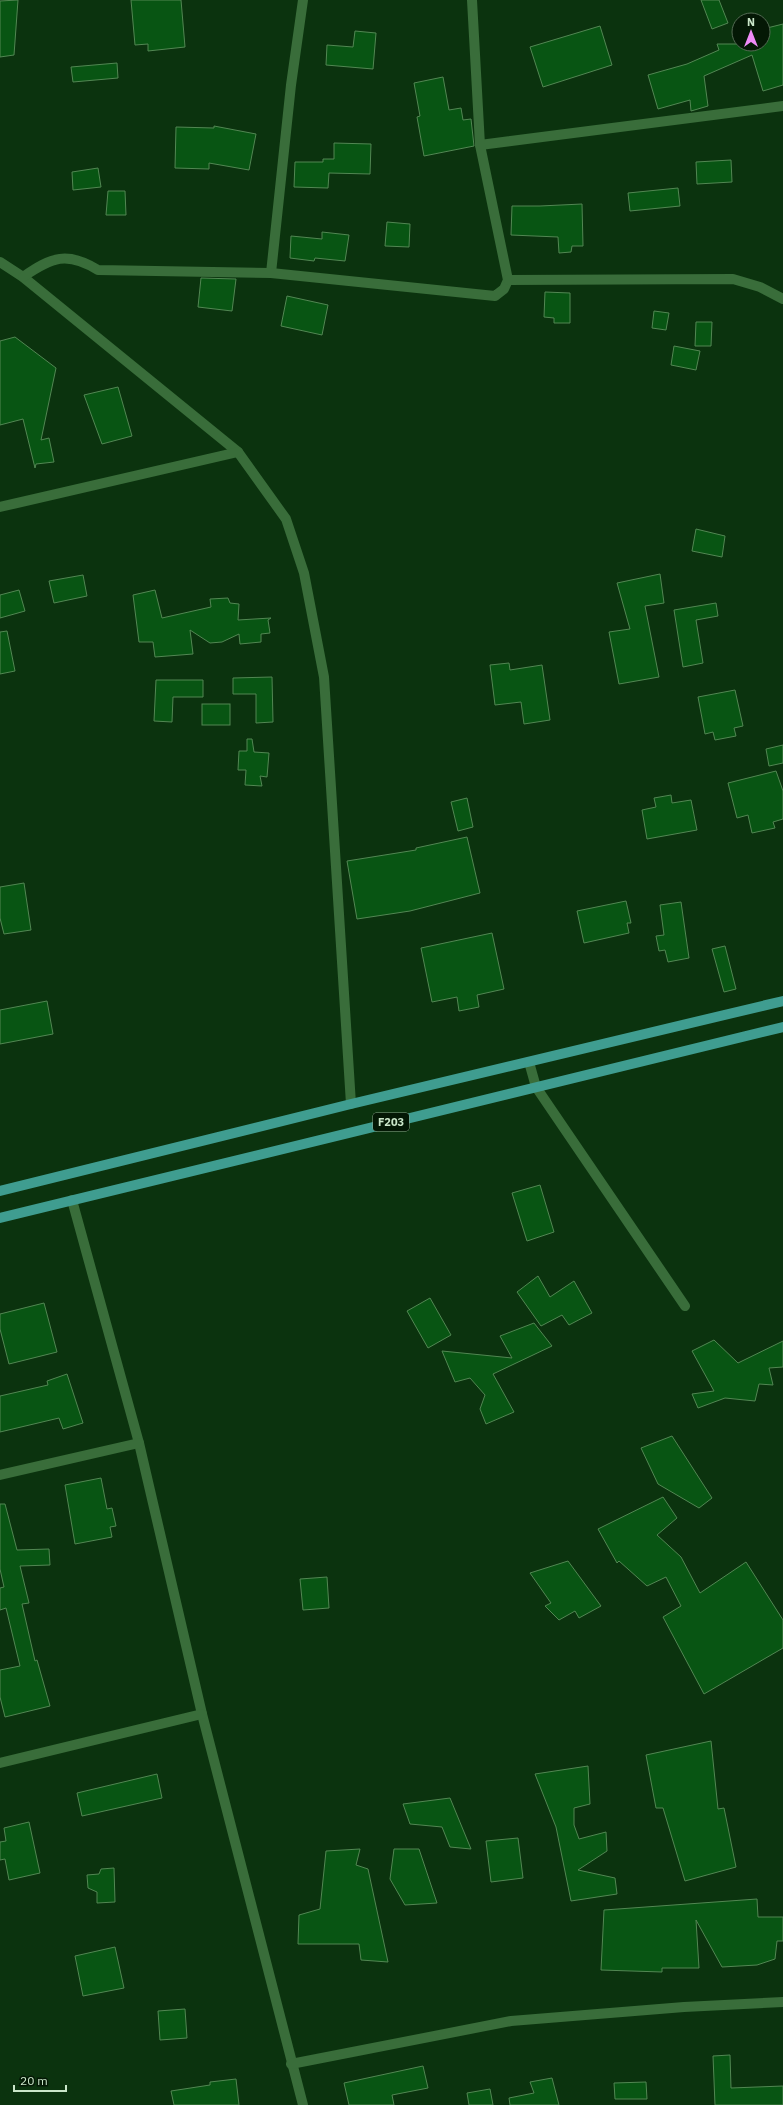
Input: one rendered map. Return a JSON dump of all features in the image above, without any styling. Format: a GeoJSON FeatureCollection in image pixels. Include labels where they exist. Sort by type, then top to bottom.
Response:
{"type":"FeatureCollection","features":[{"type":"Feature","properties":{"kind":"main road","name":"F203"},"geometry":{"type":"LineString","coordinates":[[0,1191],[351,1104],[783,1001]]}},
{"type":"Feature","properties":{"kind":"main road","name":"F203"},"geometry":{"type":"LineString","coordinates":[[0,1218],[783,1027]]}},
{"type":"Feature","properties":{"kind":"street"},"geometry":{"type":"LineString","coordinates":[[271,273],[291,85],[303,0]]}},
{"type":"Feature","properties":{"kind":"street"},"geometry":{"type":"LineString","coordinates":[[23,277],[46,262],[66,257],[83,261],[98,270],[271,273],[494,296],[504,289],[508,280],[480,145],[472,0]]}},
{"type":"Feature","properties":{"kind":"street"},"geometry":{"type":"LineString","coordinates":[[480,145],[783,106]]}},
{"type":"Feature","properties":{"kind":"street"},"geometry":{"type":"LineString","coordinates":[[0,262],[23,277],[238,452],[286,519],[304,573],[324,677],[351,1104]]}},
{"type":"Feature","properties":{"kind":"street"},"geometry":{"type":"LineString","coordinates":[[508,280],[733,279],[760,287],[783,299]]}},
{"type":"Feature","properties":{"kind":"street"},"geometry":{"type":"LineString","coordinates":[[0,507],[238,452]]}},
{"type":"Feature","properties":{"kind":"street"},"geometry":{"type":"LineString","coordinates":[[528,1062],[536,1087],[685,1306]]}},
{"type":"Feature","properties":{"kind":"street"},"geometry":{"type":"LineString","coordinates":[[72,1200],[139,1443],[202,1714],[291,2064],[303,2105]]}},
{"type":"Feature","properties":{"kind":"street"},"geometry":{"type":"LineString","coordinates":[[0,1475],[139,1443]]}},
{"type":"Feature","properties":{"kind":"street"},"geometry":{"type":"LineString","coordinates":[[0,1763],[202,1714]]}},
{"type":"Feature","properties":{"kind":"street"},"geometry":{"type":"LineString","coordinates":[[291,2064],[511,2021],[684,2007],[783,2002]]}},
{"type":"Feature","properties":{"kind":"building"},"geometry":{"type":"Polygon","coordinates":[[[18,0],[14,55],[0,57],[0,1],[18,0]]]}},
{"type":"Feature","properties":{"kind":"building"},"geometry":{"type":"Polygon","coordinates":[[[131,0],[181,0],[185,47],[148,51],[148,44],[135,45],[131,0]]]}},
{"type":"Feature","properties":{"kind":"building"},"geometry":{"type":"Polygon","coordinates":[[[701,0],[719,0],[728,23],[712,29],[701,0]]]}},
{"type":"Feature","properties":{"kind":"building"},"geometry":{"type":"Polygon","coordinates":[[[783,24],[783,85],[763,91],[752,55],[704,76],[708,106],[691,111],[690,100],[658,109],[648,75],[687,64],[719,50],[717,44],[731,44],[731,52],[771,52],[771,27],[783,24]]]}},
{"type":"Feature","properties":{"kind":"building"},"geometry":{"type":"Polygon","coordinates":[[[600,26],[612,65],[543,87],[530,47],[600,26]]]}},
{"type":"Feature","properties":{"kind":"building"},"geometry":{"type":"Polygon","coordinates":[[[355,31],[376,33],[373,69],[326,65],[327,45],[353,47],[355,31]]]}},
{"type":"Feature","properties":{"kind":"building"},"geometry":{"type":"Polygon","coordinates":[[[117,63],[118,78],[73,82],[71,67],[117,63]]]}},
{"type":"Feature","properties":{"kind":"building"},"geometry":{"type":"Polygon","coordinates":[[[443,77],[449,110],[461,108],[463,120],[471,119],[474,146],[424,156],[417,117],[420,116],[414,83],[443,77]]]}},
{"type":"Feature","properties":{"kind":"building"},"geometry":{"type":"Polygon","coordinates":[[[214,126],[256,134],[249,170],[209,163],[209,169],[175,168],[176,127],[214,128],[214,126]]]}},
{"type":"Feature","properties":{"kind":"building"},"geometry":{"type":"Polygon","coordinates":[[[334,143],[371,144],[370,174],[329,173],[328,188],[294,187],[295,162],[323,162],[323,159],[334,159],[334,143]]]}},
{"type":"Feature","properties":{"kind":"building"},"geometry":{"type":"Polygon","coordinates":[[[731,160],[732,182],[697,184],[696,162],[731,160]]]}},
{"type":"Feature","properties":{"kind":"building"},"geometry":{"type":"Polygon","coordinates":[[[98,168],[101,187],[73,190],[72,172],[98,168]]]}},
{"type":"Feature","properties":{"kind":"building"},"geometry":{"type":"Polygon","coordinates":[[[678,188],[680,206],[630,211],[628,193],[678,188]]]}},
{"type":"Feature","properties":{"kind":"building"},"geometry":{"type":"Polygon","coordinates":[[[108,191],[125,191],[126,215],[106,215],[108,191]]]}},
{"type":"Feature","properties":{"kind":"building"},"geometry":{"type":"Polygon","coordinates":[[[582,204],[583,246],[572,246],[571,252],[559,253],[558,237],[511,235],[512,206],[582,204]]]}},
{"type":"Feature","properties":{"kind":"building"},"geometry":{"type":"Polygon","coordinates":[[[387,222],[410,224],[409,247],[385,246],[387,222]]]}},
{"type":"Feature","properties":{"kind":"building"},"geometry":{"type":"Polygon","coordinates":[[[322,232],[349,235],[345,261],[315,258],[314,261],[290,258],[291,236],[322,239],[322,232]]]}},
{"type":"Feature","properties":{"kind":"building"},"geometry":{"type":"Polygon","coordinates":[[[201,278],[236,279],[232,311],[198,307],[201,278]]]}},
{"type":"Feature","properties":{"kind":"building"},"geometry":{"type":"Polygon","coordinates":[[[545,292],[570,293],[570,323],[554,323],[554,318],[544,317],[545,292]]]}},
{"type":"Feature","properties":{"kind":"building"},"geometry":{"type":"Polygon","coordinates":[[[287,296],[328,305],[322,335],[281,326],[287,296]]]}},
{"type":"Feature","properties":{"kind":"building"},"geometry":{"type":"Polygon","coordinates":[[[654,311],[669,313],[666,330],[652,328],[654,311]]]}},
{"type":"Feature","properties":{"kind":"building"},"geometry":{"type":"Polygon","coordinates":[[[696,322],[712,322],[711,346],[695,346],[696,322]]]}},
{"type":"Feature","properties":{"kind":"building"},"geometry":{"type":"Polygon","coordinates":[[[15,337],[56,368],[41,440],[49,438],[54,462],[36,464],[35,468],[23,419],[0,425],[0,341],[15,337]]]}},
{"type":"Feature","properties":{"kind":"building"},"geometry":{"type":"Polygon","coordinates":[[[674,346],[700,351],[696,370],[671,365],[674,346]]]}},
{"type":"Feature","properties":{"kind":"building"},"geometry":{"type":"Polygon","coordinates":[[[118,387],[132,436],[102,444],[84,395],[118,387]]]}},
{"type":"Feature","properties":{"kind":"building"},"geometry":{"type":"Polygon","coordinates":[[[696,529],[725,536],[722,557],[692,551],[696,529]]]}},
{"type":"Feature","properties":{"kind":"building"},"geometry":{"type":"Polygon","coordinates":[[[660,574],[664,603],[645,606],[659,677],[619,684],[609,632],[630,629],[617,583],[660,574]]]}},
{"type":"Feature","properties":{"kind":"building"},"geometry":{"type":"Polygon","coordinates":[[[83,575],[87,596],[54,603],[49,581],[83,575]]]}},
{"type":"Feature","properties":{"kind":"building"},"geometry":{"type":"Polygon","coordinates":[[[19,590],[25,611],[0,618],[0,595],[19,590]]]}},
{"type":"Feature","properties":{"kind":"building"},"geometry":{"type":"Polygon","coordinates":[[[155,590],[162,618],[211,607],[210,599],[228,598],[230,603],[239,604],[238,620],[271,618],[268,620],[270,633],[261,634],[261,642],[240,644],[239,634],[222,642],[210,643],[190,630],[193,654],[155,657],[153,642],[139,642],[133,595],[155,590]]]}},
{"type":"Feature","properties":{"kind":"building"},"geometry":{"type":"Polygon","coordinates":[[[716,603],[718,616],[696,620],[703,663],[683,667],[674,610],[716,603]]]}},
{"type":"Feature","properties":{"kind":"building"},"geometry":{"type":"Polygon","coordinates":[[[7,631],[15,671],[0,674],[0,632],[7,631]]]}},
{"type":"Feature","properties":{"kind":"building"},"geometry":{"type":"Polygon","coordinates":[[[509,663],[510,670],[542,665],[550,720],[524,724],[521,702],[495,705],[490,665],[509,663]]]}},
{"type":"Feature","properties":{"kind":"building"},"geometry":{"type":"Polygon","coordinates":[[[272,677],[273,722],[256,723],[256,694],[233,694],[233,678],[272,677]]]}},
{"type":"Feature","properties":{"kind":"building"},"geometry":{"type":"Polygon","coordinates":[[[156,680],[203,680],[203,697],[173,697],[172,722],[154,721],[156,680]]]}},
{"type":"Feature","properties":{"kind":"building"},"geometry":{"type":"Polygon","coordinates":[[[735,690],[743,726],[734,728],[736,736],[715,740],[713,732],[705,734],[698,697],[735,690]]]}},
{"type":"Feature","properties":{"kind":"building"},"geometry":{"type":"Polygon","coordinates":[[[202,704],[230,704],[230,725],[202,725],[202,704]]]}},
{"type":"Feature","properties":{"kind":"building"},"geometry":{"type":"Polygon","coordinates":[[[247,739],[252,739],[254,752],[269,753],[267,777],[260,776],[262,786],[245,785],[246,770],[238,770],[239,751],[247,751],[247,739]]]}},
{"type":"Feature","properties":{"kind":"building"},"geometry":{"type":"Polygon","coordinates":[[[783,745],[783,763],[769,766],[766,749],[783,745]]]}},
{"type":"Feature","properties":{"kind":"building"},"geometry":{"type":"Polygon","coordinates":[[[776,771],[783,791],[783,819],[773,822],[775,828],[752,833],[748,815],[737,818],[728,783],[776,771]]]}},
{"type":"Feature","properties":{"kind":"building"},"geometry":{"type":"Polygon","coordinates":[[[671,795],[672,803],[691,800],[697,830],[647,839],[642,810],[656,807],[654,798],[671,795]]]}},
{"type":"Feature","properties":{"kind":"building"},"geometry":{"type":"Polygon","coordinates":[[[467,798],[473,827],[458,831],[451,802],[467,798]]]}},
{"type":"Feature","properties":{"kind":"building"},"geometry":{"type":"Polygon","coordinates":[[[467,837],[480,893],[410,911],[357,919],[347,861],[416,850],[416,848],[467,837]]]}},
{"type":"Feature","properties":{"kind":"building"},"geometry":{"type":"Polygon","coordinates":[[[24,883],[31,930],[4,934],[0,918],[0,887],[24,883]]]}},
{"type":"Feature","properties":{"kind":"building"},"geometry":{"type":"Polygon","coordinates":[[[626,901],[631,923],[627,923],[629,933],[584,943],[577,911],[626,901]]]}},
{"type":"Feature","properties":{"kind":"building"},"geometry":{"type":"Polygon","coordinates":[[[681,902],[689,958],[668,962],[665,950],[659,951],[656,936],[664,935],[660,905],[681,902]]]}},
{"type":"Feature","properties":{"kind":"building"},"geometry":{"type":"Polygon","coordinates":[[[492,933],[504,989],[477,995],[479,1007],[459,1011],[457,997],[432,1002],[421,948],[492,933]]]}},
{"type":"Feature","properties":{"kind":"building"},"geometry":{"type":"Polygon","coordinates":[[[725,946],[736,989],[724,992],[712,949],[725,946]]]}},
{"type":"Feature","properties":{"kind":"building"},"geometry":{"type":"Polygon","coordinates":[[[47,1001],[53,1034],[0,1044],[0,1010],[47,1001]]]}},
{"type":"Feature","properties":{"kind":"building"},"geometry":{"type":"Polygon","coordinates":[[[540,1185],[554,1232],[527,1241],[512,1193],[540,1185]]]}},
{"type":"Feature","properties":{"kind":"building"},"geometry":{"type":"Polygon","coordinates":[[[538,1276],[550,1297],[574,1281],[592,1313],[569,1325],[562,1315],[541,1326],[517,1292],[538,1276]]]}},
{"type":"Feature","properties":{"kind":"building"},"geometry":{"type":"Polygon","coordinates":[[[430,1298],[451,1335],[428,1348],[407,1311],[430,1298]]]}},
{"type":"Feature","properties":{"kind":"building"},"geometry":{"type":"Polygon","coordinates":[[[44,1303],[57,1352],[9,1364],[0,1329],[0,1314],[44,1303]]]}},
{"type":"Feature","properties":{"kind":"building"},"geometry":{"type":"Polygon","coordinates":[[[534,1323],[552,1346],[493,1374],[514,1412],[486,1424],[480,1409],[485,1395],[470,1378],[455,1382],[442,1351],[512,1358],[500,1336],[534,1323]]]}},
{"type":"Feature","properties":{"kind":"building"},"geometry":{"type":"Polygon","coordinates":[[[714,1340],[738,1363],[783,1341],[783,1367],[769,1368],[773,1385],[759,1384],[755,1401],[725,1398],[698,1408],[692,1394],[714,1391],[692,1351],[714,1340]]]}},
{"type":"Feature","properties":{"kind":"building"},"geometry":{"type":"Polygon","coordinates":[[[67,1374],[83,1423],[63,1429],[59,1418],[0,1432],[0,1396],[48,1385],[47,1381],[67,1374]]]}},
{"type":"Feature","properties":{"kind":"building"},"geometry":{"type":"Polygon","coordinates":[[[672,1436],[712,1498],[699,1508],[658,1484],[641,1448],[672,1436]]]}},
{"type":"Feature","properties":{"kind":"building"},"geometry":{"type":"Polygon","coordinates":[[[101,1478],[107,1509],[112,1508],[116,1526],[110,1527],[112,1537],[75,1544],[65,1485],[101,1478]]]}},
{"type":"Feature","properties":{"kind":"building"},"geometry":{"type":"Polygon","coordinates":[[[663,1497],[677,1518],[657,1535],[681,1557],[700,1593],[746,1562],[783,1620],[783,1648],[704,1694],[663,1617],[681,1606],[666,1577],[647,1586],[619,1561],[617,1563],[598,1529],[663,1497]]]}},
{"type":"Feature","properties":{"kind":"building"},"geometry":{"type":"Polygon","coordinates":[[[0,1504],[5,1504],[17,1550],[49,1549],[50,1565],[20,1566],[29,1603],[22,1604],[35,1661],[37,1660],[50,1706],[5,1717],[0,1697],[0,1670],[20,1666],[6,1608],[0,1610],[0,1588],[4,1587],[0,1569],[0,1504]]]}},
{"type":"Feature","properties":{"kind":"building"},"geometry":{"type":"Polygon","coordinates":[[[568,1561],[601,1606],[579,1618],[575,1611],[559,1620],[545,1606],[551,1603],[530,1573],[568,1561]]]}},
{"type":"Feature","properties":{"kind":"building"},"geometry":{"type":"Polygon","coordinates":[[[327,1577],[329,1608],[303,1610],[300,1579],[327,1577]]]}},
{"type":"Feature","properties":{"kind":"building"},"geometry":{"type":"Polygon","coordinates":[[[711,1741],[718,1809],[724,1808],[736,1867],[685,1881],[663,1808],[656,1808],[646,1755],[711,1741]]]}},
{"type":"Feature","properties":{"kind":"building"},"geometry":{"type":"Polygon","coordinates":[[[588,1766],[590,1804],[574,1808],[574,1825],[579,1839],[606,1832],[607,1851],[578,1870],[615,1878],[617,1894],[571,1901],[556,1827],[535,1774],[588,1766]]]}},
{"type":"Feature","properties":{"kind":"building"},"geometry":{"type":"Polygon","coordinates":[[[157,1774],[162,1798],[82,1816],[77,1793],[157,1774]]]}},
{"type":"Feature","properties":{"kind":"building"},"geometry":{"type":"Polygon","coordinates":[[[450,1798],[471,1849],[450,1847],[442,1827],[410,1824],[403,1804],[450,1798]]]}},
{"type":"Feature","properties":{"kind":"building"},"geometry":{"type":"Polygon","coordinates":[[[29,1822],[40,1873],[9,1880],[5,1859],[0,1860],[0,1842],[6,1841],[4,1828],[29,1822]]]}},
{"type":"Feature","properties":{"kind":"building"},"geometry":{"type":"Polygon","coordinates":[[[518,1838],[523,1878],[491,1882],[486,1841],[518,1838]]]}},
{"type":"Feature","properties":{"kind":"building"},"geometry":{"type":"Polygon","coordinates":[[[360,1849],[356,1865],[368,1869],[388,1962],[361,1960],[359,1944],[298,1944],[299,1915],[320,1909],[326,1851],[360,1849]]]}},
{"type":"Feature","properties":{"kind":"building"},"geometry":{"type":"Polygon","coordinates":[[[394,1849],[419,1849],[437,1903],[405,1905],[390,1879],[394,1849]]]}},
{"type":"Feature","properties":{"kind":"building"},"geometry":{"type":"Polygon","coordinates":[[[114,1868],[115,1902],[97,1903],[97,1892],[88,1888],[87,1875],[99,1874],[101,1869],[114,1868]]]}},
{"type":"Feature","properties":{"kind":"building"},"geometry":{"type":"Polygon","coordinates":[[[757,1899],[758,1917],[783,1917],[783,1941],[777,1941],[775,1959],[757,1965],[722,1967],[696,1920],[699,1968],[662,1968],[662,1972],[601,1970],[604,1910],[757,1899]]]}},
{"type":"Feature","properties":{"kind":"building"},"geometry":{"type":"Polygon","coordinates":[[[115,1947],[124,1988],[83,1996],[75,1956],[115,1947]]]}},
{"type":"Feature","properties":{"kind":"building"},"geometry":{"type":"Polygon","coordinates":[[[185,2009],[187,2038],[160,2040],[158,2011],[185,2009]]]}},
{"type":"Feature","properties":{"kind":"building"},"geometry":{"type":"Polygon","coordinates":[[[730,2055],[731,2088],[783,2086],[783,2105],[715,2105],[713,2056],[730,2055]]]}},
{"type":"Feature","properties":{"kind":"building"},"geometry":{"type":"Polygon","coordinates":[[[423,2066],[428,2088],[392,2095],[394,2105],[349,2105],[344,2083],[423,2066]]]}},
{"type":"Feature","properties":{"kind":"building"},"geometry":{"type":"Polygon","coordinates":[[[552,2078],[559,2105],[510,2105],[509,2098],[534,2093],[530,2082],[552,2078]]]}},
{"type":"Feature","properties":{"kind":"building"},"geometry":{"type":"Polygon","coordinates":[[[236,2079],[239,2105],[174,2105],[171,2091],[210,2085],[210,2082],[236,2079]]]}},
{"type":"Feature","properties":{"kind":"building"},"geometry":{"type":"Polygon","coordinates":[[[646,2082],[647,2099],[615,2099],[614,2083],[646,2082]]]}},
{"type":"Feature","properties":{"kind":"building"},"geometry":{"type":"Polygon","coordinates":[[[490,2089],[493,2105],[469,2105],[467,2093],[490,2089]]]}}]}
